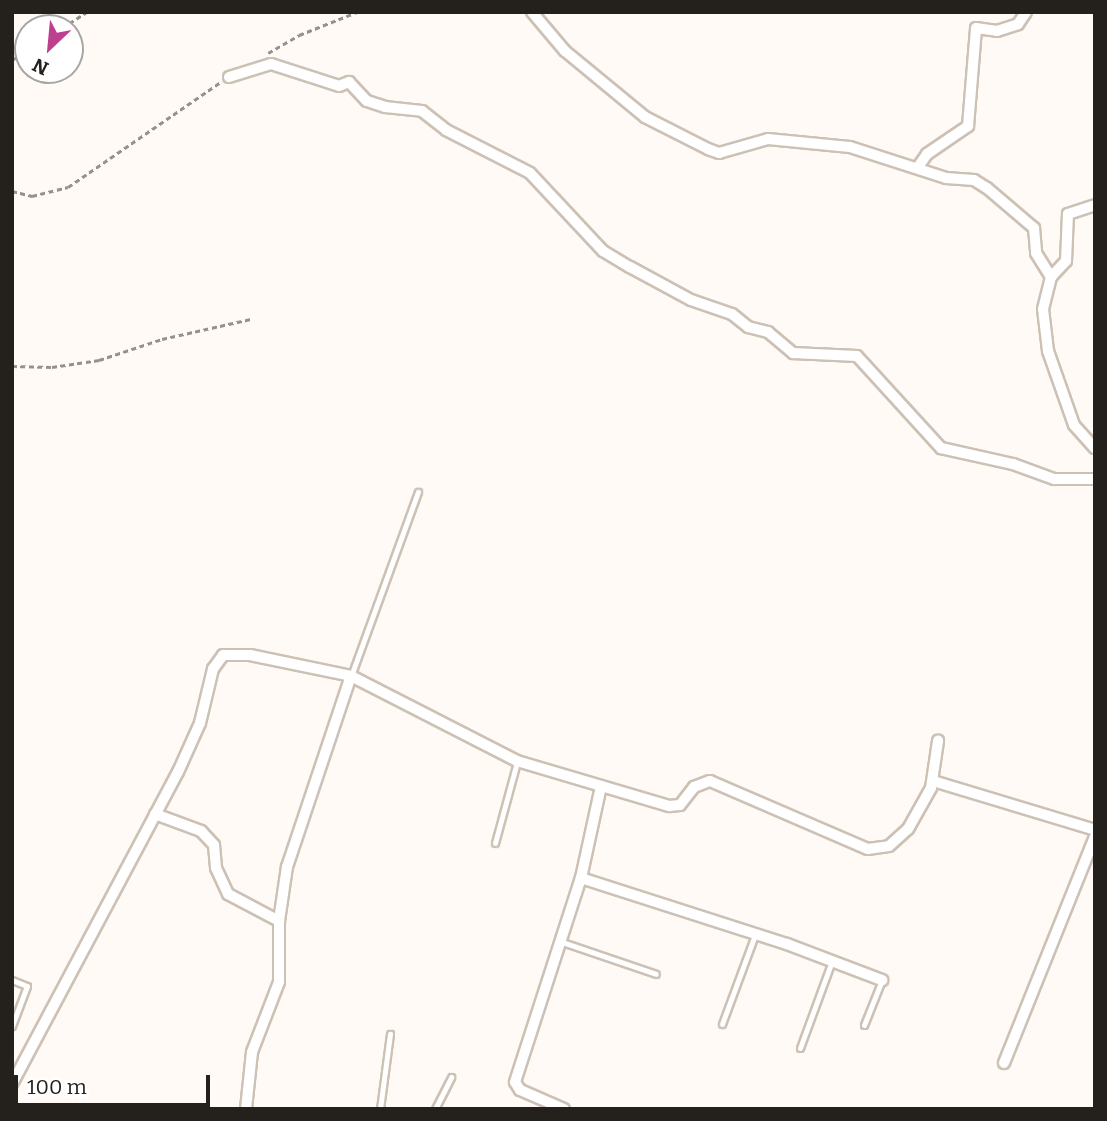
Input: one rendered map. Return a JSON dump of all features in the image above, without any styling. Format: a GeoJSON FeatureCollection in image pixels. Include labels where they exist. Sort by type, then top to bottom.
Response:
{"type":"FeatureCollection","features":[{"type":"Feature","properties":{"kind":"street"},"geometry":{"type":"LineString","coordinates":[[532,12],[565,51],[645,117],[708,149],[719,153],[758,140],[850,146],[946,178],[974,180],[1034,228],[1036,253],[1051,277]]}},
{"type":"Feature","properties":{"kind":"street"},"geometry":{"type":"LineString","coordinates":[[918,167],[927,154],[968,126],[976,29],[997,31],[1018,24],[1026,12]]}},
{"type":"Feature","properties":{"kind":"street"},"geometry":{"type":"LineString","coordinates":[[229,77],[271,64],[339,86],[349,82],[367,101],[422,111],[446,130],[530,173],[550,199],[573,216],[608,255],[683,296],[768,332],[793,353],[857,356],[941,448],[1013,464],[1054,479],[1095,479]]}},
{"type":"Feature","properties":{"kind":"street"},"geometry":{"type":"LineString","coordinates":[[1095,205],[1068,214],[1066,261],[1051,277],[1044,309],[1048,351],[1074,425],[1095,448]]}},
{"type":"Feature","properties":{"kind":"street"},"geometry":{"type":"LineString","coordinates":[[12,1084],[155,814],[200,723],[213,670],[223,655],[250,655],[351,676],[517,761],[669,806],[680,805],[703,781],[710,781],[874,850],[889,846],[908,829],[933,781],[938,741]]}},
{"type":"Feature","properties":{"kind":"street"},"geometry":{"type":"LineString","coordinates":[[246,1109],[252,1052],[279,982],[279,921],[286,867],[304,807],[351,676]]}},
{"type":"Feature","properties":{"kind":"street"},"geometry":{"type":"LineString","coordinates":[[933,781],[1095,830]]}},
{"type":"Feature","properties":{"kind":"street"},"geometry":{"type":"LineString","coordinates":[[564,1109],[520,1090],[515,1082],[581,877],[601,786]]}},
{"type":"Feature","properties":{"kind":"street"},"geometry":{"type":"LineString","coordinates":[[155,814],[201,831],[214,845],[216,868],[228,894],[279,921]]}},
{"type":"Feature","properties":{"kind":"street"},"geometry":{"type":"LineString","coordinates":[[1004,1063],[1095,837]]}},
{"type":"Feature","properties":{"kind":"street"},"geometry":{"type":"LineString","coordinates":[[581,877],[755,934],[882,981]]}},
{"type":"Feature","properties":{"kind":"lane"},"geometry":{"type":"LineString","coordinates":[[351,676],[418,492]]}},
{"type":"Feature","properties":{"kind":"lane"},"geometry":{"type":"LineString","coordinates":[[495,844],[517,761]]}},
{"type":"Feature","properties":{"kind":"lane"},"geometry":{"type":"LineString","coordinates":[[722,1024],[755,934]]}},
{"type":"Feature","properties":{"kind":"lane"},"geometry":{"type":"LineString","coordinates":[[562,942],[656,974]]}},
{"type":"Feature","properties":{"kind":"lane"},"geometry":{"type":"LineString","coordinates":[[800,1048],[832,961]]}},
{"type":"Feature","properties":{"kind":"lane"},"geometry":{"type":"LineString","coordinates":[[12,980],[27,986],[12,1026]]}},
{"type":"Feature","properties":{"kind":"lane"},"geometry":{"type":"LineString","coordinates":[[864,1025],[882,981]]}},
{"type":"Feature","properties":{"kind":"lane"},"geometry":{"type":"LineString","coordinates":[[380,1109],[390,1034]]}},
{"type":"Feature","properties":{"kind":"lane"},"geometry":{"type":"LineString","coordinates":[[435,1109],[451,1077]]}},
{"type":"Feature","properties":{"kind":"path"},"geometry":{"type":"LineString","coordinates":[[264,56],[299,34],[357,12]]}},
{"type":"Feature","properties":{"kind":"path"},"geometry":{"type":"LineString","coordinates":[[12,191],[32,196],[68,187],[229,77]]}},
{"type":"Feature","properties":{"kind":"path"},"geometry":{"type":"LineString","coordinates":[[12,366],[52,367],[99,360],[162,339],[251,319]]}}]}
